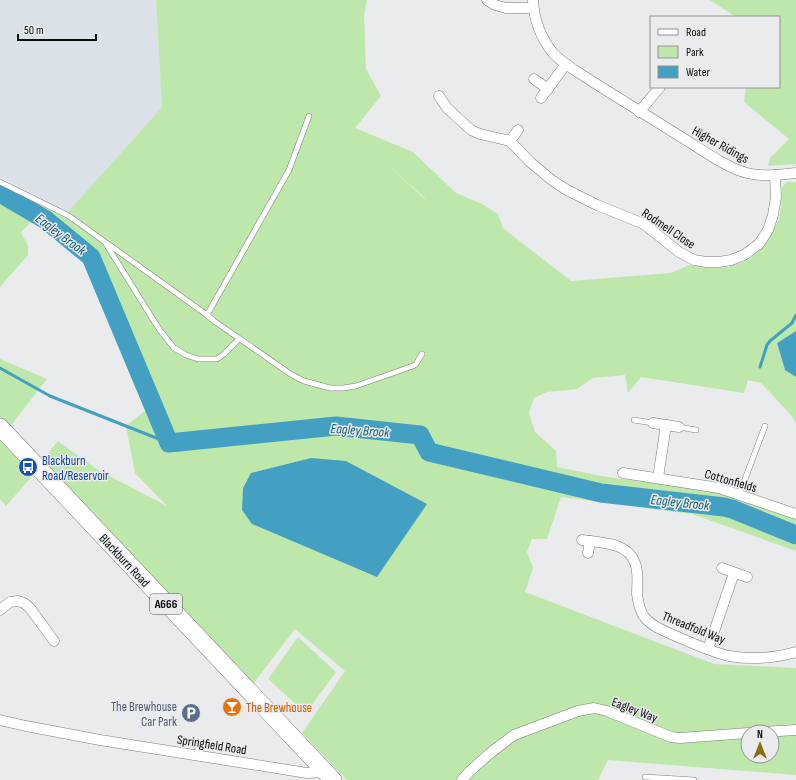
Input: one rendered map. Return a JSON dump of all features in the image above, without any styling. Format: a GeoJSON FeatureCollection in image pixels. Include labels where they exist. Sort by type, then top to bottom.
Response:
{"type":"FeatureCollection","features":[{"type":"Feature","properties":{"kind":"highway","name":"Blackburn Road"},"geometry":{"type":"LineString","coordinates":[[0,427],[329,776]]}},
{"type":"Feature","properties":{"kind":"street","name":"Higher Ridings"},"geometry":{"type":"LineString","coordinates":[[487,0],[495,5],[506,8],[533,4],[537,26],[545,42],[554,54],[566,64],[639,112],[730,167],[747,173],[761,175],[796,173]]}},
{"type":"Feature","properties":{"kind":"street"},"geometry":{"type":"LineString","coordinates":[[541,98],[566,64]]}},
{"type":"Feature","properties":{"kind":"street"},"geometry":{"type":"LineString","coordinates":[[534,79],[548,89]]}},
{"type":"Feature","properties":{"kind":"street"},"geometry":{"type":"LineString","coordinates":[[639,112],[659,88]]}},
{"type":"Feature","properties":{"kind":"street"},"geometry":{"type":"LineString","coordinates":[[439,96],[444,111],[471,130],[480,134],[510,141],[518,130]]}},
{"type":"Feature","properties":{"kind":"street","name":"Rodmell Close"},"geometry":{"type":"LineString","coordinates":[[510,141],[540,171],[567,190],[597,205],[644,224],[679,252],[694,260],[706,262],[732,260],[744,255],[759,244],[768,230],[773,215],[776,196],[775,175]]}},
{"type":"Feature","properties":{"kind":"street"},"geometry":{"type":"LineString","coordinates":[[653,423],[679,427]]}},
{"type":"Feature","properties":{"kind":"street"},"geometry":{"type":"LineString","coordinates":[[658,478],[666,425]]}},
{"type":"Feature","properties":{"kind":"street","name":"Cottonfields"},"geometry":{"type":"LineString","coordinates":[[623,473],[719,488],[796,514]]}},
{"type":"Feature","properties":{"kind":"street","name":"Threadfold Way"},"geometry":{"type":"LineString","coordinates":[[588,552],[586,540],[620,547],[631,556],[637,569],[639,606],[646,620],[656,627],[708,649],[729,656],[764,658],[796,652]]}},
{"type":"Feature","properties":{"kind":"street"},"geometry":{"type":"LineString","coordinates":[[722,568],[747,577]]}},
{"type":"Feature","properties":{"kind":"street"},"geometry":{"type":"LineString","coordinates":[[708,649],[734,573]]}},
{"type":"Feature","properties":{"kind":"street"},"geometry":{"type":"LineString","coordinates":[[0,610],[10,602],[18,601],[24,603],[30,608],[36,623],[54,641]]}},
{"type":"Feature","properties":{"kind":"street","name":"Eagley Way"},"geometry":{"type":"LineString","coordinates":[[462,780],[489,754],[514,735],[578,710],[594,708],[608,711],[671,737],[680,738],[740,734]]}},
{"type":"Feature","properties":{"kind":"street","name":"Springfield Road"},"geometry":{"type":"LineString","coordinates":[[0,720],[100,740],[197,751],[329,776]]}},
{"type":"Feature","properties":{"kind":"street"},"geometry":{"type":"LineString","coordinates":[[780,731],[796,730]]}},
{"type":"Feature","properties":{"kind":"lane"},"geometry":{"type":"LineString","coordinates":[[207,315],[289,170],[309,116]]}},
{"type":"Feature","properties":{"kind":"lane"},"geometry":{"type":"LineString","coordinates":[[0,182],[69,216],[214,321],[304,381],[330,388],[356,386],[413,366],[422,354]]}},
{"type":"Feature","properties":{"kind":"lane"},"geometry":{"type":"LineString","coordinates":[[104,241],[159,329],[174,348],[186,355],[198,359],[217,359],[224,354],[239,338]]}},
{"type":"Feature","properties":{"kind":"lane"},"geometry":{"type":"LineString","coordinates":[[634,420],[653,423]]}},
{"type":"Feature","properties":{"kind":"lane"},"geometry":{"type":"LineString","coordinates":[[739,495],[765,426]]}},
{"type":"Feature","properties":{"kind":"lane"},"geometry":{"type":"LineString","coordinates":[[679,427],[696,430]]}},
{"type":"Feature","properties":{"kind":"lane"},"geometry":{"type":"LineString","coordinates":[[646,777],[694,780]]}},
{"type":"Feature","properties":{"kind":"shaded area"},"geometry":{"type":"Polygon","coordinates":[[[0,0],[156,0],[162,107],[68,212],[0,177],[0,0]]]}},
{"type":"Feature","properties":{"kind":"green space"},"geometry":{"type":"Polygon","coordinates":[[[156,0],[367,0],[364,16],[366,69],[381,96],[355,128],[413,152],[456,193],[482,204],[498,214],[503,228],[571,281],[671,273],[689,265],[709,268],[728,267],[747,261],[763,248],[779,219],[782,187],[787,182],[796,182],[796,331],[777,343],[785,370],[796,377],[796,423],[789,413],[761,383],[748,380],[744,393],[641,377],[628,393],[625,375],[593,378],[577,389],[547,392],[534,398],[529,413],[535,432],[556,451],[557,467],[601,476],[718,492],[796,518],[796,551],[692,514],[561,497],[547,539],[532,539],[527,552],[533,568],[525,592],[714,664],[796,668],[796,775],[608,760],[598,780],[347,780],[302,733],[345,671],[295,629],[253,684],[41,462],[58,441],[98,470],[167,506],[135,473],[126,426],[156,402],[101,262],[95,253],[50,216],[0,188],[0,186],[74,222],[68,212],[162,107],[156,0]],[[380,158],[425,199],[425,198],[380,158]]]}},
{"type":"Feature","properties":{"kind":"green space"},"geometry":{"type":"Polygon","coordinates":[[[710,0],[796,0],[796,164],[768,166],[770,158],[789,139],[744,102],[746,88],[780,88],[780,16],[734,16],[710,0]]]}},
{"type":"Feature","properties":{"kind":"green space"},"geometry":{"type":"Polygon","coordinates":[[[0,198],[35,218],[21,232],[28,246],[28,255],[0,287],[0,198]]]}},
{"type":"Feature","properties":{"kind":"green space"},"geometry":{"type":"Polygon","coordinates":[[[0,359],[47,379],[9,428],[0,418],[0,359]]]}},
{"type":"Feature","properties":{"kind":"green space"},"geometry":{"type":"Polygon","coordinates":[[[0,436],[33,475],[6,506],[0,499],[0,436]]]}},
{"type":"Feature","properties":{"kind":"green space"},"geometry":{"type":"Polygon","coordinates":[[[298,637],[336,672],[306,713],[268,679],[298,637]]]}},
{"type":"Feature","properties":{"kind":"water"},"geometry":{"type":"Polygon","coordinates":[[[796,331],[796,377],[785,370],[777,343],[796,331]]]}},
{"type":"Feature","properties":{"kind":"water"},"geometry":{"type":"Polygon","coordinates":[[[311,458],[346,461],[427,504],[377,577],[252,524],[242,510],[243,488],[251,473],[311,458]]]}},
{"type":"Feature","properties":{"kind":"waterway","name":"Eagley Brook"},"geometry":{"type":"LineString","coordinates":[[0,193],[46,220],[91,257],[169,443],[336,426],[420,435],[429,452],[601,493],[724,507],[796,535]]}},
{"type":"Feature","properties":{"kind":"waterway"},"geometry":{"type":"LineString","coordinates":[[760,367],[767,345],[792,323],[796,315]]}},
{"type":"Feature","properties":{"kind":"waterway"},"geometry":{"type":"LineString","coordinates":[[0,368],[50,396],[169,443]]}},
{"type":"Feature","properties":{"kind":"place","name":"Blackburn Road/Reservoir"},"geometry":{"type":"Point","coordinates":[28,467]}},
{"type":"Feature","properties":{"kind":"place","name":"The Brewhouse"},"geometry":{"type":"Point","coordinates":[232,707]}},
{"type":"Feature","properties":{"kind":"place","name":"The Brewhouse Car Park"},"geometry":{"type":"Point","coordinates":[191,713]}}]}
